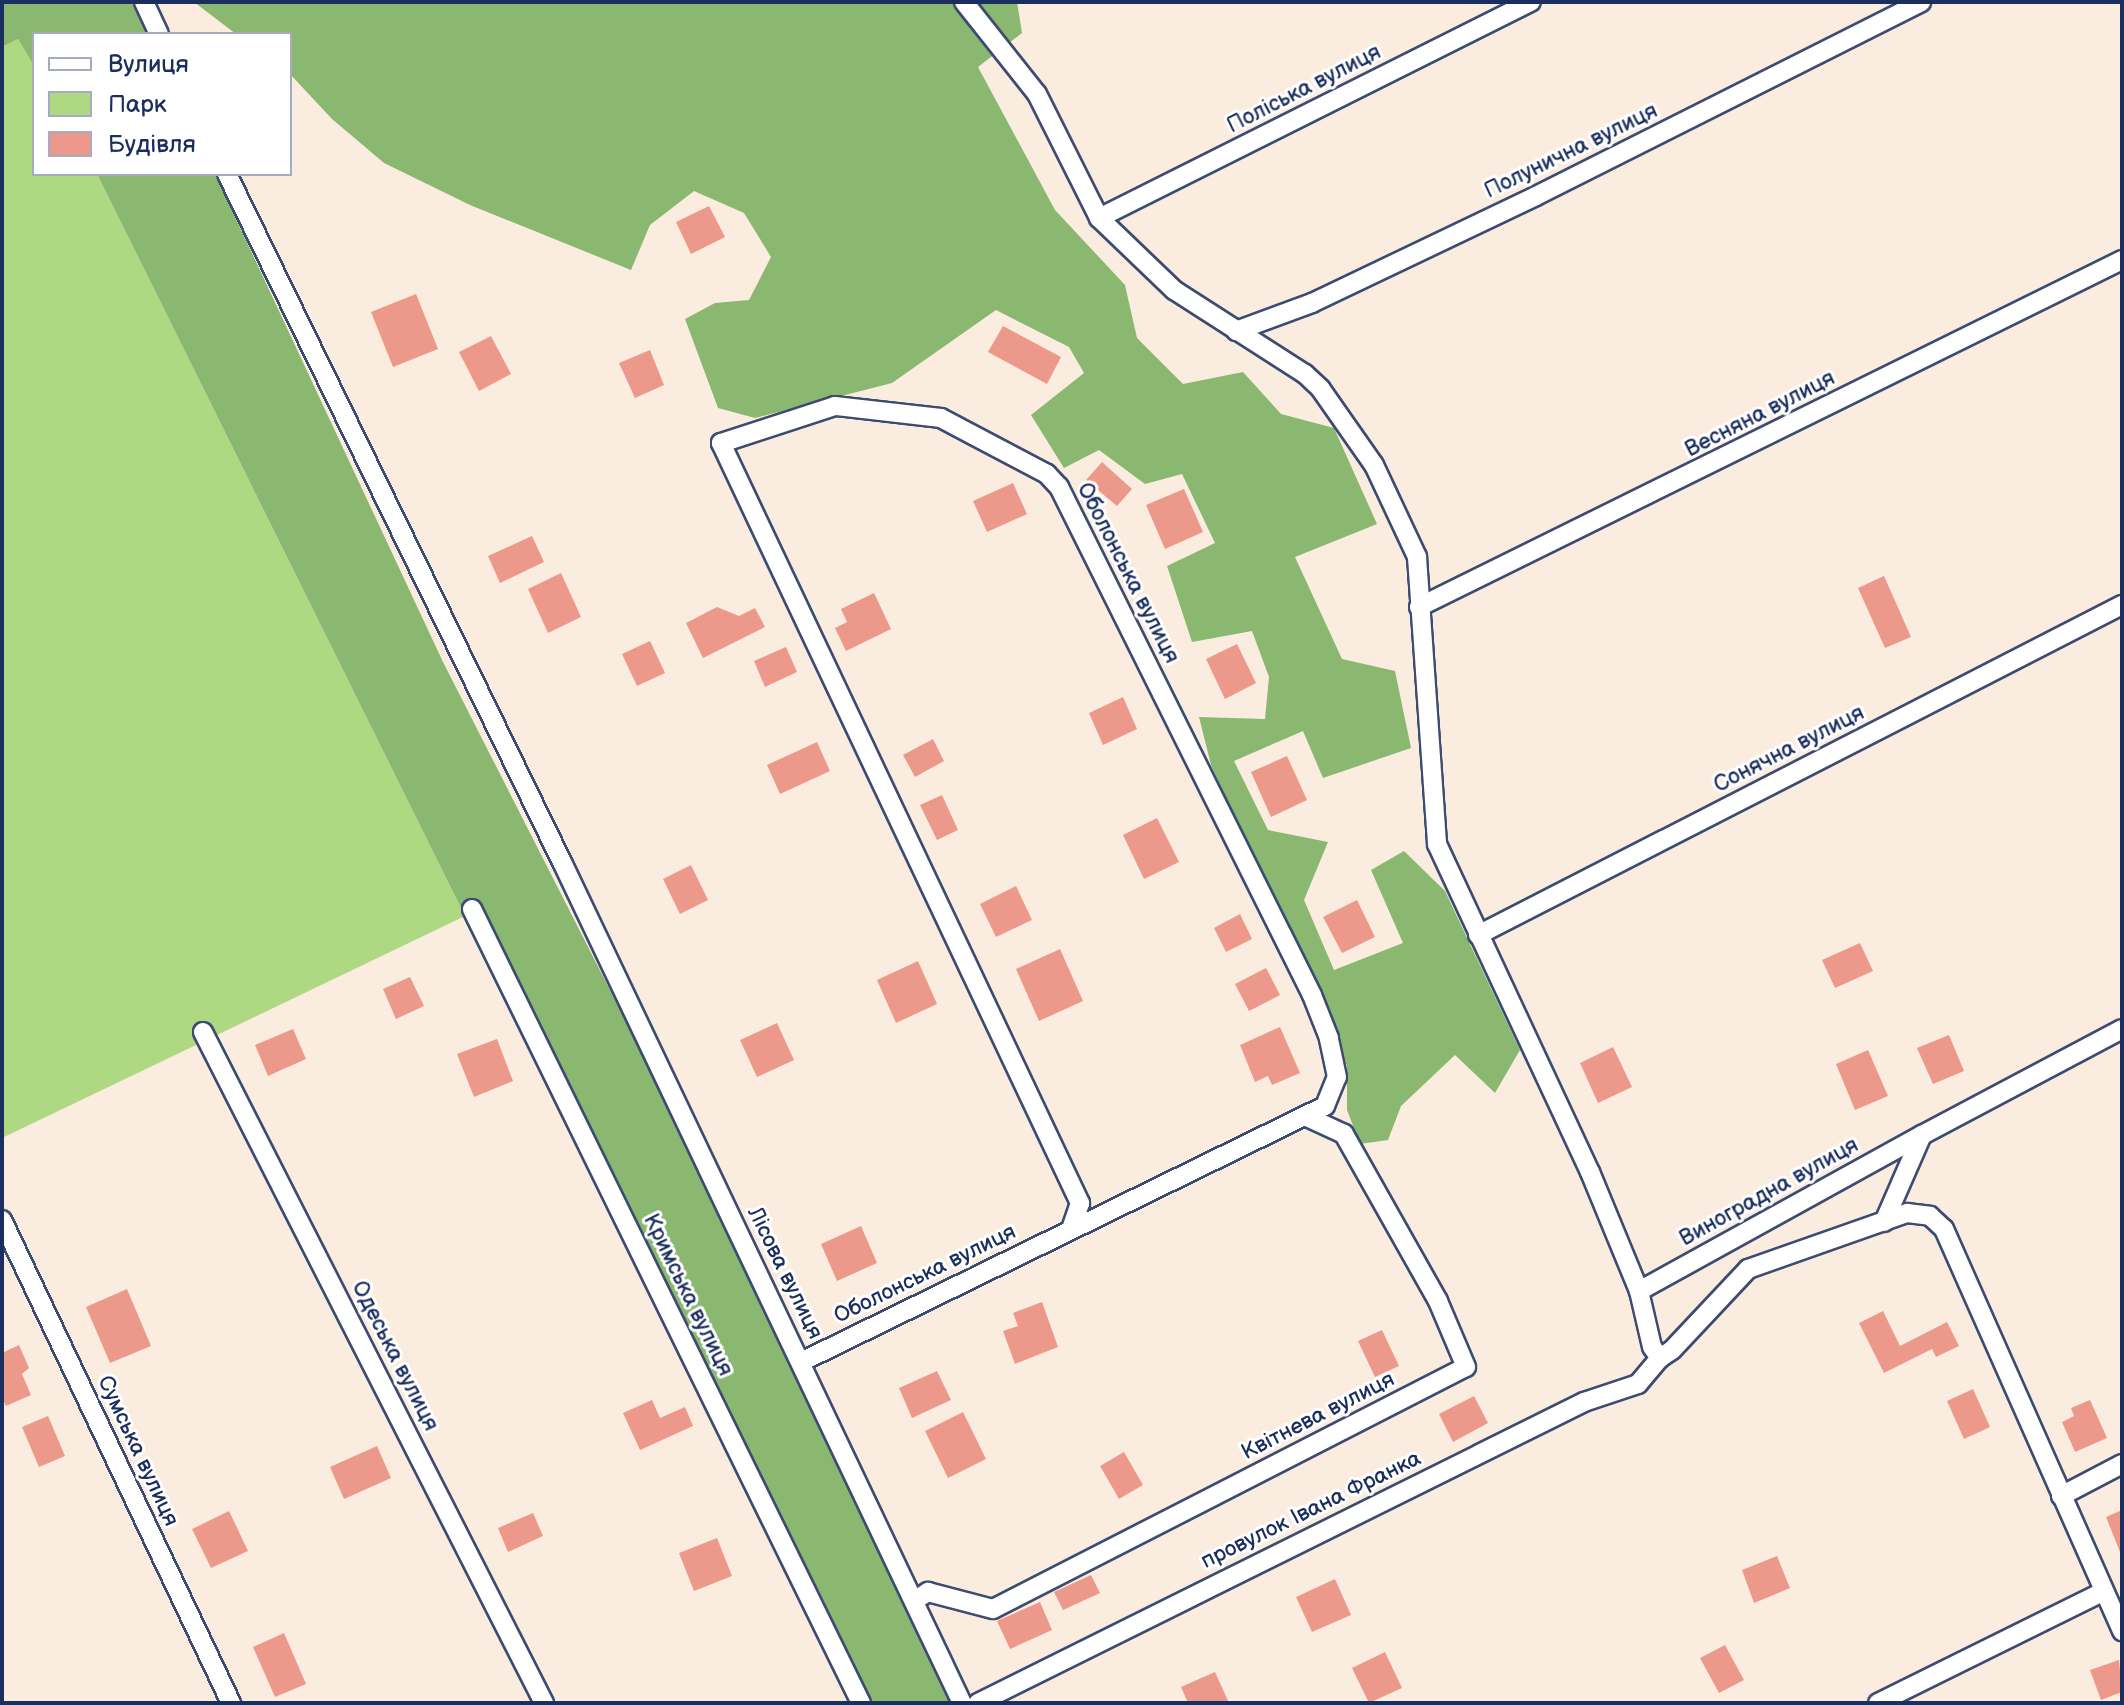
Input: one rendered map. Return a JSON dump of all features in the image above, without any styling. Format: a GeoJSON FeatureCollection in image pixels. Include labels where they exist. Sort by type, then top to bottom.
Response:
{"type":"FeatureCollection","features":[{"type":"Feature","properties":{"kind":"street"},"geometry":{"type":"LineString","coordinates":[[144,2],[158,32]]}},
{"type":"Feature","properties":{"kind":"street"},"geometry":{"type":"LineString","coordinates":[[964,2],[1037,94],[1099,218],[1174,290],[1305,374],[1320,388],[1374,465],[1417,557],[1437,844],[1590,1172],[1639,1291],[1652,1347],[1660,1358]]}},
{"type":"Feature","properties":{"kind":"street","name":"Поліська вулиця"},"geometry":{"type":"LineString","coordinates":[[1099,218],[1531,2]]}},
{"type":"Feature","properties":{"kind":"street","name":"Полунична вулиця"},"geometry":{"type":"LineString","coordinates":[[1236,331],[1312,303],[1536,196],[1921,2]]}},
{"type":"Feature","properties":{"kind":"street","name":"Лісова вулиця"},"geometry":{"type":"LineString","coordinates":[[228,176],[563,864],[962,1703]]}},
{"type":"Feature","properties":{"kind":"street","name":"Весняна вулиця"},"geometry":{"type":"LineString","coordinates":[[1419,607],[2122,260]]}},
{"type":"Feature","properties":{"kind":"street","name":"Оболонська вулиця"},"geometry":{"type":"LineString","coordinates":[[801,1362],[1325,1106],[1334,1093],[1337,1077],[1329,1038],[1312,995],[1059,487],[1037,467],[941,418],[835,406],[721,443],[1080,1203],[1071,1229]]}},
{"type":"Feature","properties":{"kind":"street","name":"Сонячна вулиця"},"geometry":{"type":"LineString","coordinates":[[1478,935],[2122,605]]}},
{"type":"Feature","properties":{"kind":"street","name":"Кримська вулиця"},"geometry":{"type":"LineString","coordinates":[[472,909],[861,1703]]}},
{"type":"Feature","properties":{"kind":"street","name":"Виноградна вулиця"},"geometry":{"type":"LineString","coordinates":[[1639,1291],[2122,1029]]}},
{"type":"Feature","properties":{"kind":"street","name":"Одеська вулиця"},"geometry":{"type":"LineString","coordinates":[[203,1032],[544,1703]]}},
{"type":"Feature","properties":{"kind":"street","name":"Квітнева вулиця"},"geometry":{"type":"LineString","coordinates":[[914,1601],[928,1592],[993,1609],[1466,1367],[1438,1301],[1344,1134],[1305,1116]]}},
{"type":"Feature","properties":{"kind":"street"},"geometry":{"type":"LineString","coordinates":[[1884,1222],[1922,1135]]}},
{"type":"Feature","properties":{"kind":"street","name":"провулок Івана Франка"},"geometry":{"type":"LineString","coordinates":[[978,1703],[1584,1402],[1638,1384],[1748,1269],[1907,1213],[1930,1216],[1944,1229],[2122,1631]]}},
{"type":"Feature","properties":{"kind":"street","name":"Сумська вулиця"},"geometry":{"type":"LineString","coordinates":[[2,1220],[231,1703]]}},
{"type":"Feature","properties":{"kind":"street"},"geometry":{"type":"LineString","coordinates":[[2061,1496],[2122,1464]]}},
{"type":"Feature","properties":{"kind":"street"},"geometry":{"type":"LineString","coordinates":[[1878,1703],[2103,1592]]}},
{"type":"Feature","properties":{"kind":"green space"},"geometry":{"type":"Polygon","coordinates":[[[2,2],[134,2],[148,32],[32,32],[32,63],[18,39],[2,47],[2,2]]]}},
{"type":"Feature","properties":{"kind":"green space"},"geometry":{"type":"Polygon","coordinates":[[[194,2],[1017,2],[1022,33],[978,67],[1055,210],[1125,285],[1137,338],[1183,384],[1243,372],[1281,414],[1334,428],[1377,524],[1295,557],[1342,659],[1395,671],[1411,748],[1323,778],[1303,731],[1234,761],[1268,830],[1328,842],[1304,900],[1334,970],[1403,943],[1371,870],[1404,851],[1445,891],[1520,1050],[1495,1093],[1455,1055],[1401,1106],[1388,1140],[1360,1144],[1347,1110],[1347,1066],[1211,765],[1199,717],[1265,719],[1269,677],[1252,631],[1192,642],[1167,566],[1215,543],[1182,474],[1145,484],[1099,450],[1064,468],[1031,415],[1084,373],[1069,347],[996,310],[892,383],[755,418],[718,408],[685,319],[715,303],[749,300],[771,257],[744,213],[694,191],[650,225],[631,270],[470,205],[384,163],[332,119],[292,76],[292,32],[233,32],[194,2]]]}},
{"type":"Feature","properties":{"kind":"green space"},"geometry":{"type":"Polygon","coordinates":[[[18,39],[32,63],[32,176],[98,176],[465,916],[2,1138],[2,47],[18,39]]]}},
{"type":"Feature","properties":{"kind":"green space"},"geometry":{"type":"Polygon","coordinates":[[[98,176],[216,176],[443,662],[973,1703],[850,1703],[98,176]]]}},
{"type":"Feature","properties":{"kind":"building"},"geometry":{"type":"Polygon","coordinates":[[[709,206],[725,237],[691,254],[676,222],[709,206]]]}},
{"type":"Feature","properties":{"kind":"building"},"geometry":{"type":"Polygon","coordinates":[[[416,294],[438,349],[393,367],[371,312],[416,294]]]}},
{"type":"Feature","properties":{"kind":"building"},"geometry":{"type":"Polygon","coordinates":[[[1003,326],[1061,357],[1047,384],[988,352],[1003,326]]]}},
{"type":"Feature","properties":{"kind":"building"},"geometry":{"type":"Polygon","coordinates":[[[491,336],[511,374],[479,391],[459,352],[491,336]]]}},
{"type":"Feature","properties":{"kind":"building"},"geometry":{"type":"Polygon","coordinates":[[[650,350],[664,385],[635,398],[619,363],[650,350]]]}},
{"type":"Feature","properties":{"kind":"building"},"geometry":{"type":"Polygon","coordinates":[[[1102,462],[1132,489],[1117,506],[1086,480],[1102,462]]]}},
{"type":"Feature","properties":{"kind":"building"},"geometry":{"type":"Polygon","coordinates":[[[1013,483],[1027,514],[987,532],[973,501],[1013,483]]]}},
{"type":"Feature","properties":{"kind":"building"},"geometry":{"type":"Polygon","coordinates":[[[1184,489],[1203,532],[1165,549],[1146,505],[1184,489]]]}},
{"type":"Feature","properties":{"kind":"building"},"geometry":{"type":"Polygon","coordinates":[[[532,536],[544,562],[500,583],[488,556],[532,536]]]}},
{"type":"Feature","properties":{"kind":"building"},"geometry":{"type":"Polygon","coordinates":[[[561,573],[581,617],[548,633],[528,589],[561,573]]]}},
{"type":"Feature","properties":{"kind":"building"},"geometry":{"type":"Polygon","coordinates":[[[1884,576],[1911,637],[1885,648],[1858,588],[1884,576]]]}},
{"type":"Feature","properties":{"kind":"building"},"geometry":{"type":"Polygon","coordinates":[[[874,593],[891,629],[846,651],[835,628],[847,622],[841,609],[874,593]]]}},
{"type":"Feature","properties":{"kind":"building"},"geometry":{"type":"Polygon","coordinates":[[[717,607],[739,616],[755,608],[765,627],[703,658],[686,623],[717,607]]]}},
{"type":"Feature","properties":{"kind":"building"},"geometry":{"type":"Polygon","coordinates":[[[650,641],[665,673],[637,686],[622,654],[650,641]]]}},
{"type":"Feature","properties":{"kind":"building"},"geometry":{"type":"Polygon","coordinates":[[[1237,644],[1256,683],[1225,699],[1206,659],[1237,644]]]}},
{"type":"Feature","properties":{"kind":"building"},"geometry":{"type":"Polygon","coordinates":[[[786,647],[797,672],[765,687],[754,661],[786,647]]]}},
{"type":"Feature","properties":{"kind":"building"},"geometry":{"type":"Polygon","coordinates":[[[1123,697],[1137,729],[1103,745],[1089,713],[1123,697]]]}},
{"type":"Feature","properties":{"kind":"building"},"geometry":{"type":"Polygon","coordinates":[[[933,739],[944,761],[915,777],[903,755],[933,739]]]}},
{"type":"Feature","properties":{"kind":"building"},"geometry":{"type":"Polygon","coordinates":[[[817,742],[830,771],[780,794],[767,765],[817,742]]]}},
{"type":"Feature","properties":{"kind":"building"},"geometry":{"type":"Polygon","coordinates":[[[1287,756],[1307,800],[1271,817],[1251,772],[1287,756]]]}},
{"type":"Feature","properties":{"kind":"building"},"geometry":{"type":"Polygon","coordinates":[[[942,795],[958,830],[937,840],[920,805],[942,795]]]}},
{"type":"Feature","properties":{"kind":"building"},"geometry":{"type":"Polygon","coordinates":[[[1157,818],[1179,862],[1144,879],[1123,835],[1157,818]]]}},
{"type":"Feature","properties":{"kind":"building"},"geometry":{"type":"Polygon","coordinates":[[[691,865],[708,900],[680,914],[663,879],[691,865]]]}},
{"type":"Feature","properties":{"kind":"building"},"geometry":{"type":"Polygon","coordinates":[[[1016,886],[1032,920],[996,937],[980,904],[1016,886]]]}},
{"type":"Feature","properties":{"kind":"building"},"geometry":{"type":"Polygon","coordinates":[[[1357,900],[1375,937],[1342,953],[1323,917],[1357,900]]]}},
{"type":"Feature","properties":{"kind":"building"},"geometry":{"type":"Polygon","coordinates":[[[1240,914],[1252,939],[1226,952],[1214,928],[1240,914]]]}},
{"type":"Feature","properties":{"kind":"building"},"geometry":{"type":"Polygon","coordinates":[[[1860,943],[1873,971],[1835,988],[1822,960],[1860,943]]]}},
{"type":"Feature","properties":{"kind":"building"},"geometry":{"type":"Polygon","coordinates":[[[1060,949],[1083,1001],[1039,1021],[1016,969],[1060,949]]]}},
{"type":"Feature","properties":{"kind":"building"},"geometry":{"type":"Polygon","coordinates":[[[918,961],[937,1004],[896,1023],[877,980],[918,961]]]}},
{"type":"Feature","properties":{"kind":"building"},"geometry":{"type":"Polygon","coordinates":[[[1266,968],[1280,995],[1249,1011],[1235,984],[1266,968]]]}},
{"type":"Feature","properties":{"kind":"building"},"geometry":{"type":"Polygon","coordinates":[[[410,977],[424,1006],[396,1019],[383,989],[410,977]]]}},
{"type":"Feature","properties":{"kind":"building"},"geometry":{"type":"Polygon","coordinates":[[[777,1023],[794,1060],[757,1077],[740,1040],[777,1023]]]}},
{"type":"Feature","properties":{"kind":"building"},"geometry":{"type":"Polygon","coordinates":[[[1280,1027],[1300,1073],[1272,1085],[1268,1076],[1255,1082],[1240,1045],[1280,1027]]]}},
{"type":"Feature","properties":{"kind":"building"},"geometry":{"type":"Polygon","coordinates":[[[293,1029],[306,1059],[268,1076],[255,1045],[293,1029]]]}},
{"type":"Feature","properties":{"kind":"building"},"geometry":{"type":"Polygon","coordinates":[[[1949,1035],[1964,1071],[1933,1084],[1917,1048],[1949,1035]]]}},
{"type":"Feature","properties":{"kind":"building"},"geometry":{"type":"Polygon","coordinates":[[[497,1039],[513,1081],[474,1097],[457,1054],[497,1039]]]}},
{"type":"Feature","properties":{"kind":"building"},"geometry":{"type":"Polygon","coordinates":[[[1613,1047],[1632,1087],[1598,1103],[1580,1063],[1613,1047]]]}},
{"type":"Feature","properties":{"kind":"building"},"geometry":{"type":"Polygon","coordinates":[[[1868,1050],[1888,1096],[1855,1110],[1836,1064],[1868,1050]]]}},
{"type":"Feature","properties":{"kind":"building"},"geometry":{"type":"Polygon","coordinates":[[[861,1226],[877,1263],[837,1281],[821,1244],[861,1226]]]}},
{"type":"Feature","properties":{"kind":"building"},"geometry":{"type":"Polygon","coordinates":[[[127,1289],[151,1346],[110,1363],[86,1307],[127,1289]]]}},
{"type":"Feature","properties":{"kind":"building"},"geometry":{"type":"Polygon","coordinates":[[[1042,1302],[1058,1347],[1015,1364],[1003,1331],[1018,1326],[1013,1313],[1042,1302]]]}},
{"type":"Feature","properties":{"kind":"building"},"geometry":{"type":"Polygon","coordinates":[[[1883,1311],[1900,1346],[1947,1322],[1959,1346],[1936,1357],[1932,1349],[1884,1373],[1859,1323],[1883,1311]]]}},
{"type":"Feature","properties":{"kind":"building"},"geometry":{"type":"Polygon","coordinates":[[[1382,1330],[1399,1366],[1375,1377],[1358,1341],[1382,1330]]]}},
{"type":"Feature","properties":{"kind":"building"},"geometry":{"type":"Polygon","coordinates":[[[19,1345],[29,1368],[22,1374],[31,1395],[6,1406],[2,1398],[2,1353],[19,1345]]]}},
{"type":"Feature","properties":{"kind":"building"},"geometry":{"type":"Polygon","coordinates":[[[937,1371],[951,1400],[912,1418],[899,1388],[937,1371]]]}},
{"type":"Feature","properties":{"kind":"building"},"geometry":{"type":"Polygon","coordinates":[[[1973,1389],[1990,1427],[1964,1439],[1947,1401],[1973,1389]]]}},
{"type":"Feature","properties":{"kind":"building"},"geometry":{"type":"Polygon","coordinates":[[[1474,1396],[1488,1423],[1453,1442],[1439,1414],[1474,1396]]]}},
{"type":"Feature","properties":{"kind":"building"},"geometry":{"type":"Polygon","coordinates":[[[652,1400],[660,1418],[685,1407],[693,1426],[640,1450],[623,1413],[652,1400]]]}},
{"type":"Feature","properties":{"kind":"building"},"geometry":{"type":"Polygon","coordinates":[[[2090,1400],[2107,1438],[2075,1452],[2062,1422],[2074,1416],[2071,1408],[2090,1400]]]}},
{"type":"Feature","properties":{"kind":"building"},"geometry":{"type":"Polygon","coordinates":[[[963,1412],[986,1459],[948,1478],[925,1431],[963,1412]]]}},
{"type":"Feature","properties":{"kind":"building"},"geometry":{"type":"Polygon","coordinates":[[[48,1416],[65,1456],[39,1467],[22,1427],[48,1416]]]}},
{"type":"Feature","properties":{"kind":"building"},"geometry":{"type":"Polygon","coordinates":[[[377,1446],[391,1478],[344,1499],[330,1467],[377,1446]]]}},
{"type":"Feature","properties":{"kind":"building"},"geometry":{"type":"Polygon","coordinates":[[[1124,1452],[1143,1485],[1119,1499],[1100,1466],[1124,1452]]]}},
{"type":"Feature","properties":{"kind":"building"},"geometry":{"type":"Polygon","coordinates":[[[2122,1510],[2122,1557],[2106,1517],[2122,1510]]]}},
{"type":"Feature","properties":{"kind":"building"},"geometry":{"type":"Polygon","coordinates":[[[229,1511],[248,1551],[211,1568],[192,1529],[229,1511]]]}},
{"type":"Feature","properties":{"kind":"building"},"geometry":{"type":"Polygon","coordinates":[[[533,1513],[543,1536],[508,1552],[498,1528],[533,1513]]]}},
{"type":"Feature","properties":{"kind":"building"},"geometry":{"type":"Polygon","coordinates":[[[717,1538],[732,1576],[694,1591],[679,1553],[717,1538]]]}},
{"type":"Feature","properties":{"kind":"building"},"geometry":{"type":"Polygon","coordinates":[[[1777,1556],[1790,1588],[1754,1603],[1742,1570],[1777,1556]]]}},
{"type":"Feature","properties":{"kind":"building"},"geometry":{"type":"Polygon","coordinates":[[[1091,1575],[1100,1593],[1063,1610],[1054,1592],[1091,1575]]]}},
{"type":"Feature","properties":{"kind":"building"},"geometry":{"type":"Polygon","coordinates":[[[1335,1579],[1351,1615],[1312,1632],[1296,1597],[1335,1579]]]}},
{"type":"Feature","properties":{"kind":"building"},"geometry":{"type":"Polygon","coordinates":[[[1040,1602],[1052,1630],[1010,1649],[997,1621],[1040,1602]]]}},
{"type":"Feature","properties":{"kind":"building"},"geometry":{"type":"Polygon","coordinates":[[[284,1633],[306,1684],[275,1697],[253,1647],[284,1633]]]}},
{"type":"Feature","properties":{"kind":"building"},"geometry":{"type":"Polygon","coordinates":[[[1725,1645],[1744,1680],[1719,1693],[1700,1658],[1725,1645]]]}},
{"type":"Feature","properties":{"kind":"building"},"geometry":{"type":"Polygon","coordinates":[[[1385,1652],[1402,1688],[1369,1703],[1352,1668],[1385,1652]]]}},
{"type":"Feature","properties":{"kind":"building"},"geometry":{"type":"Polygon","coordinates":[[[2119,1660],[2122,1692],[2101,1700],[2090,1670],[2119,1660]]]}},
{"type":"Feature","properties":{"kind":"building"},"geometry":{"type":"Polygon","coordinates":[[[1215,1672],[1229,1703],[1188,1703],[1181,1687],[1215,1672]]]}}]}
